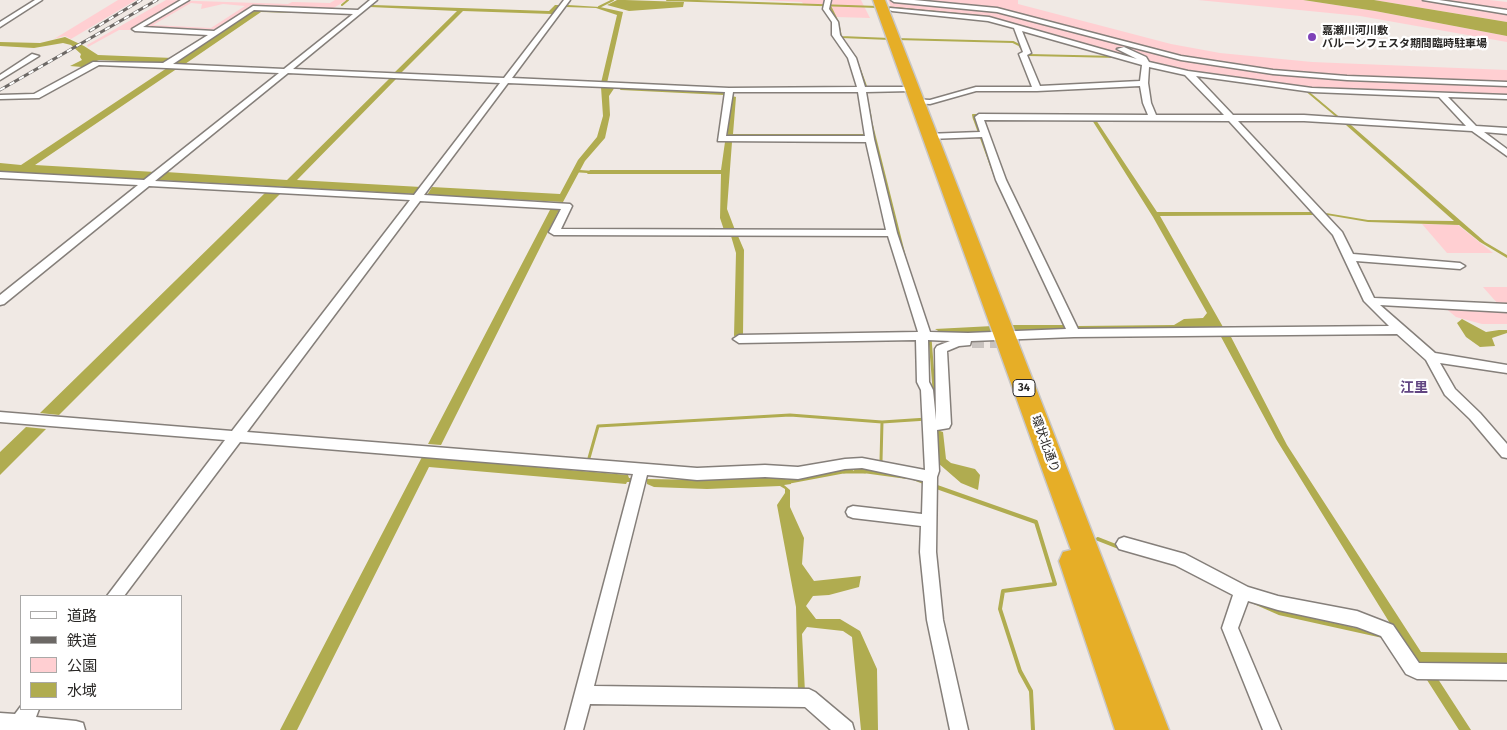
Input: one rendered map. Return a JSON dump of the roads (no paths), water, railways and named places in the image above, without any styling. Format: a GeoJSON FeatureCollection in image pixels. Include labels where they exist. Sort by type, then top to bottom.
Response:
{"type":"FeatureCollection","features":[{"type":"Feature","properties":{"kind":"highway","name":"34"},"geometry":{"type":"LineString","coordinates":[[870,0],[892,46]]}},
{"type":"Feature","properties":{"kind":"highway","name":"34"},"geometry":{"type":"LineString","coordinates":[[879,0],[892,46]]}},
{"type":"Feature","properties":{"kind":"highway","name":"環状北通り"},"geometry":{"type":"LineString","coordinates":[[892,46],[997,339],[1152,730]]}},
{"type":"Feature","properties":{"kind":"highway","name":"環状北通り"},"geometry":{"type":"LineString","coordinates":[[909,93],[929,136],[1056,514],[1132,730]]}},
{"type":"Feature","properties":{"kind":"street"},"geometry":{"type":"LineString","coordinates":[[186,0],[135,30],[215,33]]}},
{"type":"Feature","properties":{"kind":"street"},"geometry":{"type":"LineString","coordinates":[[0,301],[374,0]]}},
{"type":"Feature","properties":{"kind":"street"},"geometry":{"type":"LineString","coordinates":[[894,0],[960,5]]}},
{"type":"Feature","properties":{"kind":"street"},"geometry":{"type":"LineString","coordinates":[[925,0],[1022,15],[1181,58],[1273,72],[1340,78],[1507,84]]}},
{"type":"Feature","properties":{"kind":"street"},"geometry":{"type":"LineString","coordinates":[[1426,0],[1507,12]]}},
{"type":"Feature","properties":{"kind":"street"},"geometry":{"type":"LineString","coordinates":[[0,25],[38,1]]}},
{"type":"Feature","properties":{"kind":"street"},"geometry":{"type":"LineString","coordinates":[[289,3],[360,12]]}},
{"type":"Feature","properties":{"kind":"street"},"geometry":{"type":"LineString","coordinates":[[116,595],[564,4]]}},
{"type":"Feature","properties":{"kind":"street"},"geometry":{"type":"LineString","coordinates":[[827,4],[835,22],[836,35],[852,58],[862,89],[870,137],[892,233],[929,336]]}},
{"type":"Feature","properties":{"kind":"street"},"geometry":{"type":"LineString","coordinates":[[173,64],[253,8],[360,12]]}},
{"type":"Feature","properties":{"kind":"street"},"geometry":{"type":"LineString","coordinates":[[892,9],[949,13],[989,19],[1188,73],[1312,90],[1507,97]]}},
{"type":"Feature","properties":{"kind":"street"},"geometry":{"type":"LineString","coordinates":[[1017,26],[1027,52],[1023,54],[1036,89]]}},
{"type":"Feature","properties":{"kind":"street"},"geometry":{"type":"LineString","coordinates":[[1085,32],[1146,63]]}},
{"type":"Feature","properties":{"kind":"street"},"geometry":{"type":"LineString","coordinates":[[0,78],[35,56]]}},
{"type":"Feature","properties":{"kind":"street"},"geometry":{"type":"LineString","coordinates":[[1146,63],[1144,83],[1147,103],[1153,115]]}},
{"type":"Feature","properties":{"kind":"street"},"geometry":{"type":"LineString","coordinates":[[1,98],[36,96],[93,64],[173,64],[286,71],[729,90],[862,89],[909,93],[930,102],[976,89],[1036,89],[1144,83]]}},
{"type":"Feature","properties":{"kind":"street"},"geometry":{"type":"LineString","coordinates":[[1188,73],[1338,234],[1370,301],[1431,357],[1450,392],[1475,416],[1507,453]]}},
{"type":"Feature","properties":{"kind":"street"},"geometry":{"type":"LineString","coordinates":[[729,90],[721,139],[870,137]]}},
{"type":"Feature","properties":{"kind":"street"},"geometry":{"type":"LineString","coordinates":[[1442,96],[1472,127],[1507,153]]}},
{"type":"Feature","properties":{"kind":"street"},"geometry":{"type":"LineString","coordinates":[[1072,329],[981,135],[979,116],[1153,115],[1304,118],[1472,127],[1507,131]]}},
{"type":"Feature","properties":{"kind":"street"},"geometry":{"type":"LineString","coordinates":[[929,136],[981,135]]}},
{"type":"Feature","properties":{"kind":"street"},"geometry":{"type":"LineString","coordinates":[[0,175],[147,183],[421,193],[567,206],[554,232],[892,233]]}},
{"type":"Feature","properties":{"kind":"street"},"geometry":{"type":"LineString","coordinates":[[1350,257],[1460,266]]}},
{"type":"Feature","properties":{"kind":"street"},"geometry":{"type":"LineString","coordinates":[[1370,301],[1507,308]]}},
{"type":"Feature","properties":{"kind":"street"},"geometry":{"type":"LineString","coordinates":[[930,421],[944,424],[941,349],[958,342],[1072,329],[1109,333],[1400,330]]}},
{"type":"Feature","properties":{"kind":"street"},"geometry":{"type":"LineString","coordinates":[[739,339],[880,334],[1069,341],[1109,333]]}},
{"type":"Feature","properties":{"kind":"street"},"geometry":{"type":"LineString","coordinates":[[929,336],[921,341],[923,382],[927,390],[930,421],[932,471],[928,552],[935,620],[959,730]]}},
{"type":"Feature","properties":{"kind":"street"},"geometry":{"type":"LineString","coordinates":[[1431,357],[1507,370]]}},
{"type":"Feature","properties":{"kind":"street"},"geometry":{"type":"LineString","coordinates":[[0,417],[421,451],[639,477],[764,471],[798,473],[845,464],[862,463],[931,482]]}},
{"type":"Feature","properties":{"kind":"street"},"geometry":{"type":"LineString","coordinates":[[574,730],[639,477]]}},
{"type":"Feature","properties":{"kind":"street"},"geometry":{"type":"LineString","coordinates":[[853,512],[929,521]]}},
{"type":"Feature","properties":{"kind":"street"},"geometry":{"type":"LineString","coordinates":[[1124,544],[1179,559],[1241,596],[1357,619],[1391,636],[1412,668],[1417,670],[1507,672]]}},
{"type":"Feature","properties":{"kind":"street"},"geometry":{"type":"LineString","coordinates":[[1241,596],[1230,628],[1272,730]]}},
{"type":"Feature","properties":{"kind":"street"},"geometry":{"type":"LineString","coordinates":[[582,694],[809,698],[845,730]]}},
{"type":"Feature","properties":{"kind":"street"},"geometry":{"type":"LineString","coordinates":[[16,727],[29,710]]}},
{"type":"Feature","properties":{"kind":"street"},"geometry":{"type":"LineString","coordinates":[[0,722],[16,727],[76,730]]}},
{"type":"Feature","properties":{"kind":"water"},"geometry":{"type":"Polygon","coordinates":[[[617,0],[684,2],[683,7],[629,11],[607,5],[617,0]]]}},
{"type":"Feature","properties":{"kind":"water"},"geometry":{"type":"Polygon","coordinates":[[[1303,0],[1374,0],[1507,22],[1507,36],[1375,11],[1303,0]]]}},
{"type":"Feature","properties":{"kind":"water"},"geometry":{"type":"Polygon","coordinates":[[[373,5],[549,11],[555,5],[560,5],[552,14],[463,11],[400,74],[394,73],[457,11],[370,7],[373,5]]]}},
{"type":"Feature","properties":{"kind":"water"},"geometry":{"type":"Polygon","coordinates":[[[568,5],[600,7],[623,12],[607,83],[601,83],[617,15],[596,8],[566,7],[568,5]]]}},
{"type":"Feature","properties":{"kind":"water"},"geometry":{"type":"Polygon","coordinates":[[[255,10],[342,14],[261,12],[185,64],[175,63],[255,10]]]}},
{"type":"Feature","properties":{"kind":"water"},"geometry":{"type":"Polygon","coordinates":[[[65,37],[98,55],[173,58],[166,63],[99,60],[82,67],[70,66],[82,60],[81,54],[71,45],[63,43],[34,48],[0,46],[0,42],[40,43],[65,37]]]}},
{"type":"Feature","properties":{"kind":"water"},"geometry":{"type":"Polygon","coordinates":[[[167,68],[178,68],[35,165],[155,172],[145,180],[0,172],[0,163],[21,165],[167,68]]]}},
{"type":"Feature","properties":{"kind":"water"},"geometry":{"type":"Polygon","coordinates":[[[390,78],[397,78],[297,180],[421,187],[414,194],[157,180],[166,172],[287,180],[390,78]]]}},
{"type":"Feature","properties":{"kind":"water"},"geometry":{"type":"Polygon","coordinates":[[[601,87],[615,87],[609,96],[610,115],[605,138],[585,161],[563,202],[427,195],[432,187],[560,194],[578,160],[597,137],[603,116],[601,87]]]}},
{"type":"Feature","properties":{"kind":"water"},"geometry":{"type":"Polygon","coordinates":[[[732,96],[736,97],[733,134],[864,134],[865,137],[727,137],[732,96]]]}},
{"type":"Feature","properties":{"kind":"water"},"geometry":{"type":"Polygon","coordinates":[[[1092,120],[1096,120],[1157,212],[1313,212],[1315,215],[1160,216],[1223,327],[1079,330],[1078,326],[1174,325],[1184,319],[1203,318],[1207,313],[1153,217],[1092,120]]]}},
{"type":"Feature","properties":{"kind":"water"},"geometry":{"type":"Polygon","coordinates":[[[1346,125],[1351,125],[1485,242],[1507,255],[1507,258],[1480,242],[1459,225],[1368,222],[1327,215],[1326,213],[1368,220],[1454,221],[1346,125]]]}},
{"type":"Feature","properties":{"kind":"water"},"geometry":{"type":"Polygon","coordinates":[[[725,142],[732,142],[727,209],[735,230],[724,230],[720,218],[721,174],[587,174],[590,170],[721,170],[725,142]]]}},
{"type":"Feature","properties":{"kind":"water"},"geometry":{"type":"Polygon","coordinates":[[[266,192],[281,193],[59,415],[40,413],[266,192]]]}},
{"type":"Feature","properties":{"kind":"water"},"geometry":{"type":"Polygon","coordinates":[[[551,208],[560,208],[441,445],[428,444],[551,208]]]}},
{"type":"Feature","properties":{"kind":"water"},"geometry":{"type":"Polygon","coordinates":[[[731,236],[738,236],[744,250],[743,335],[734,336],[736,253],[731,236]]]}},
{"type":"Feature","properties":{"kind":"water"},"geometry":{"type":"Polygon","coordinates":[[[1462,319],[1486,332],[1507,330],[1507,333],[1492,338],[1495,346],[1480,347],[1466,337],[1457,323],[1462,319]]]}},
{"type":"Feature","properties":{"kind":"water"},"geometry":{"type":"Polygon","coordinates":[[[1012,325],[1067,325],[1068,330],[974,334],[940,332],[935,329],[1012,325]]]}},
{"type":"Feature","properties":{"kind":"water"},"geometry":{"type":"Polygon","coordinates":[[[1220,335],[1230,335],[1287,445],[1421,652],[1507,653],[1507,664],[1420,663],[1412,659],[1276,439],[1220,335]]]}},
{"type":"Feature","properties":{"kind":"water"},"geometry":{"type":"Polygon","coordinates":[[[26,427],[46,429],[0,475],[0,452],[26,427]]]}},
{"type":"Feature","properties":{"kind":"water"},"geometry":{"type":"Polygon","coordinates":[[[937,430],[943,432],[946,459],[951,463],[975,469],[980,475],[978,490],[961,483],[938,463],[937,430]]]}},
{"type":"Feature","properties":{"kind":"water"},"geometry":{"type":"Polygon","coordinates":[[[422,457],[628,475],[629,478],[634,478],[634,482],[627,482],[626,484],[429,467],[297,730],[280,730],[422,457]]]}},
{"type":"Feature","properties":{"kind":"water"},"geometry":{"type":"Polygon","coordinates":[[[772,477],[791,480],[791,484],[784,485],[790,490],[790,507],[804,538],[802,564],[814,581],[861,576],[859,587],[829,595],[813,596],[806,606],[816,619],[840,619],[860,631],[877,669],[878,730],[861,730],[852,637],[843,631],[807,627],[802,634],[805,692],[798,691],[796,607],[777,505],[785,493],[785,489],[780,486],[707,489],[654,487],[647,484],[647,479],[707,480],[772,477]]]}},
{"type":"Feature","properties":{"kind":"water"},"geometry":{"type":"Polygon","coordinates":[[[1438,679],[1471,730],[1459,730],[1427,680],[1438,679]]]}},
{"type":"Feature","properties":{"kind":"waterway"},"geometry":{"type":"LineString","coordinates":[[342,5],[348,0]]}},
{"type":"Feature","properties":{"kind":"waterway"},"geometry":{"type":"LineString","coordinates":[[599,7],[613,0]]}},
{"type":"Feature","properties":{"kind":"waterway"},"geometry":{"type":"LineString","coordinates":[[667,0],[878,7]]}},
{"type":"Feature","properties":{"kind":"waterway"},"geometry":{"type":"LineString","coordinates":[[830,6],[838,22],[841,37],[890,39]]}},
{"type":"Feature","properties":{"kind":"waterway"},"geometry":{"type":"LineString","coordinates":[[242,13],[254,7]]}},
{"type":"Feature","properties":{"kind":"waterway"},"geometry":{"type":"LineString","coordinates":[[884,7],[978,16]]}},
{"type":"Feature","properties":{"kind":"waterway"},"geometry":{"type":"LineString","coordinates":[[1006,22],[1122,55]]}},
{"type":"Feature","properties":{"kind":"waterway"},"geometry":{"type":"LineString","coordinates":[[896,39],[1013,42],[1019,45],[1023,51]]}},
{"type":"Feature","properties":{"kind":"waterway"},"geometry":{"type":"LineString","coordinates":[[1029,55],[1118,57]]}},
{"type":"Feature","properties":{"kind":"waterway"},"geometry":{"type":"LineString","coordinates":[[855,56],[866,86]]}},
{"type":"Feature","properties":{"kind":"waterway"},"geometry":{"type":"LineString","coordinates":[[621,89],[724,94]]}},
{"type":"Feature","properties":{"kind":"waterway"},"geometry":{"type":"LineString","coordinates":[[1308,92],[1339,118]]}},
{"type":"Feature","properties":{"kind":"waterway"},"geometry":{"type":"LineString","coordinates":[[866,93],[871,119]]}},
{"type":"Feature","properties":{"kind":"waterway"},"geometry":{"type":"LineString","coordinates":[[974,119],[973,115],[983,115]]}},
{"type":"Feature","properties":{"kind":"waterway"},"geometry":{"type":"LineString","coordinates":[[870,118],[905,258]]}},
{"type":"Feature","properties":{"kind":"waterway"},"geometry":{"type":"LineString","coordinates":[[974,118],[996,179]]}},
{"type":"Feature","properties":{"kind":"waterway"},"geometry":{"type":"LineString","coordinates":[[576,171],[591,172]]}},
{"type":"Feature","properties":{"kind":"waterway"},"geometry":{"type":"LineString","coordinates":[[930,338],[936,414]]}},
{"type":"Feature","properties":{"kind":"waterway"},"geometry":{"type":"LineString","coordinates":[[589,458],[598,426],[790,415],[882,422]]}},
{"type":"Feature","properties":{"kind":"waterway"},"geometry":{"type":"LineString","coordinates":[[882,422],[927,419]]}},
{"type":"Feature","properties":{"kind":"waterway"},"geometry":{"type":"LineString","coordinates":[[881,461],[882,422]]}},
{"type":"Feature","properties":{"kind":"waterway"},"geometry":{"type":"LineString","coordinates":[[787,482],[851,470]]}},
{"type":"Feature","properties":{"kind":"waterway"},"geometry":{"type":"LineString","coordinates":[[856,470],[907,477]]}},
{"type":"Feature","properties":{"kind":"waterway"},"geometry":{"type":"LineString","coordinates":[[844,472],[865,472]]}},
{"type":"Feature","properties":{"kind":"waterway"},"geometry":{"type":"LineString","coordinates":[[913,478],[926,483]]}},
{"type":"Feature","properties":{"kind":"waterway"},"geometry":{"type":"LineString","coordinates":[[934,486],[1036,522],[1055,584],[1003,591],[1000,609],[1020,671],[1031,691],[1033,730]]}},
{"type":"Feature","properties":{"kind":"waterway"},"geometry":{"type":"LineString","coordinates":[[1098,539],[1121,548]]}},
{"type":"Feature","properties":{"kind":"waterway"},"geometry":{"type":"LineString","coordinates":[[1254,602],[1279,613],[1383,636]]}},
{"type":"Feature","properties":{"kind":"tunnel"},"geometry":{"type":"LineString","coordinates":[[972,342],[1023,342]]}},
{"type":"Feature","properties":{"kind":"railway"},"geometry":{"type":"LineString","coordinates":[[90,31],[141,0]]}},
{"type":"Feature","properties":{"kind":"railway"},"geometry":{"type":"LineString","coordinates":[[0,90],[157,0]]}},
{"type":"Feature","properties":{"kind":"place","name":"嘉瀬川河川敷 バルーンフェスタ期間臨時駐車場"},"geometry":{"type":"Point","coordinates":[1312,37]}},
{"type":"Feature","properties":{"kind":"district","name":"江里"},"geometry":{"type":"Point","coordinates":[1414,388]}}]}
